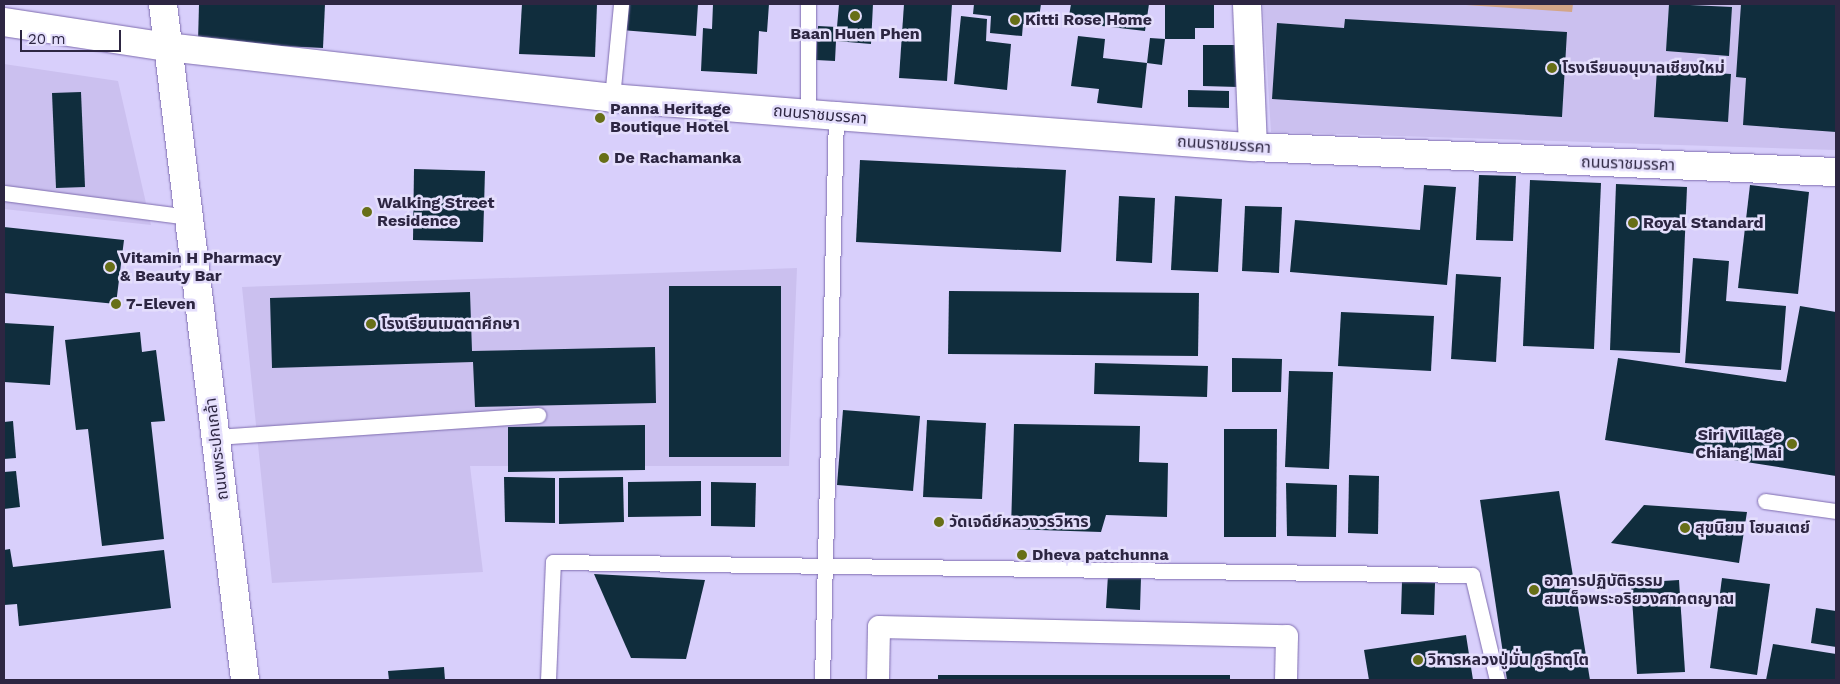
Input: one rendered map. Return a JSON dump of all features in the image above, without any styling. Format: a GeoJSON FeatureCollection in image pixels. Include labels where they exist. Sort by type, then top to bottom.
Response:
{"type":"FeatureCollection","features":[{"type":"Feature","properties":{"kind":"street","name":"ถนนพระปกเกล้า"},"geometry":{"type":"LineString","coordinates":[[162,4],[245,680]]}},
{"type":"Feature","properties":{"kind":"street"},"geometry":{"type":"LineString","coordinates":[[1247,4],[1252,147]]}},
{"type":"Feature","properties":{"kind":"street"},"geometry":{"type":"LineString","coordinates":[[4,22],[167,47]]}},
{"type":"Feature","properties":{"kind":"street","name":"ถนนราชมรรคา"},"geometry":{"type":"LineString","coordinates":[[167,47],[612,98],[808,114],[1252,147],[1836,172]]}},
{"type":"Feature","properties":{"kind":"street"},"geometry":{"type":"LineString","coordinates":[[878,680],[879,627],[1287,636],[1286,680]]}},
{"type":"Feature","properties":{"kind":"lane"},"geometry":{"type":"LineString","coordinates":[[612,98],[620,4]]}},
{"type":"Feature","properties":{"kind":"lane"},"geometry":{"type":"LineString","coordinates":[[808,4],[808,114]]}},
{"type":"Feature","properties":{"kind":"lane"},"geometry":{"type":"LineString","coordinates":[[822,680],[836,116]]}},
{"type":"Feature","properties":{"kind":"lane"},"geometry":{"type":"LineString","coordinates":[[4,193],[189,217]]}},
{"type":"Feature","properties":{"kind":"lane"},"geometry":{"type":"LineString","coordinates":[[216,437],[538,415]]}},
{"type":"Feature","properties":{"kind":"lane"},"geometry":{"type":"LineString","coordinates":[[1765,501],[1836,511]]}},
{"type":"Feature","properties":{"kind":"lane"},"geometry":{"type":"LineString","coordinates":[[548,680],[553,562],[1472,575],[1497,680]]}},
{"type":"Feature","properties":{"kind":"shaded area","name":"โรงเรียนอนุบาลเชียงใหม่"},"geometry":{"type":"Polygon","coordinates":[[[1263,4],[1836,4],[1836,150],[1271,132],[1263,4]]]}},
{"type":"Feature","properties":{"kind":"shaded area"},"geometry":{"type":"Polygon","coordinates":[[[1451,4],[1573,4],[1572,12],[1451,4]]]}},
{"type":"Feature","properties":{"kind":"shaded area"},"geometry":{"type":"Polygon","coordinates":[[[4,64],[118,81],[151,225],[4,209],[4,64]]]}},
{"type":"Feature","properties":{"kind":"shaded area"},"geometry":{"type":"Polygon","coordinates":[[[797,268],[789,466],[470,466],[483,572],[272,583],[242,287],[797,268]]]}},
{"type":"Feature","properties":{"kind":"building"},"geometry":{"type":"Polygon","coordinates":[[[199,4],[325,4],[323,48],[198,42],[199,4]]]}},
{"type":"Feature","properties":{"kind":"building"},"geometry":{"type":"Polygon","coordinates":[[[522,4],[597,4],[595,57],[519,54],[522,4]]]}},
{"type":"Feature","properties":{"kind":"building"},"geometry":{"type":"Polygon","coordinates":[[[623,4],[698,4],[696,36],[621,30],[623,4]]]}},
{"type":"Feature","properties":{"kind":"building"},"geometry":{"type":"Polygon","coordinates":[[[713,4],[769,4],[767,32],[759,31],[757,74],[701,71],[703,28],[712,29],[713,4]]]}},
{"type":"Feature","properties":{"kind":"building","name":"Baan Huen Phen"},"geometry":{"type":"Polygon","coordinates":[[[839,4],[873,4],[871,44],[836,41],[835,61],[816,60],[818,26],[837,27],[839,4]]]}},
{"type":"Feature","properties":{"kind":"building"},"geometry":{"type":"Polygon","coordinates":[[[904,4],[952,4],[947,81],[899,78],[904,4]]]}},
{"type":"Feature","properties":{"kind":"building","name":"Kitti Rose Home"},"geometry":{"type":"Polygon","coordinates":[[[974,4],[1041,4],[1038,25],[1023,24],[1022,36],[990,33],[991,16],[973,14],[974,4]]]}},
{"type":"Feature","properties":{"kind":"building"},"geometry":{"type":"Polygon","coordinates":[[[1071,4],[1149,4],[1145,31],[1068,22],[1071,4]]]}},
{"type":"Feature","properties":{"kind":"building"},"geometry":{"type":"Polygon","coordinates":[[[1165,4],[1214,4],[1214,28],[1195,28],[1195,39],[1165,39],[1165,4]]]}},
{"type":"Feature","properties":{"kind":"building"},"geometry":{"type":"Polygon","coordinates":[[[1669,4],[1732,7],[1729,56],[1666,51],[1669,4]]]}},
{"type":"Feature","properties":{"kind":"building"},"geometry":{"type":"Polygon","coordinates":[[[1741,4],[1836,4],[1836,132],[1743,125],[1746,78],[1736,77],[1741,4]]]}},
{"type":"Feature","properties":{"kind":"building"},"geometry":{"type":"Polygon","coordinates":[[[961,16],[987,19],[986,41],[1011,44],[1007,90],[954,84],[961,16]]]}},
{"type":"Feature","properties":{"kind":"building"},"geometry":{"type":"Polygon","coordinates":[[[1345,19],[1567,32],[1562,117],[1272,99],[1277,23],[1344,28],[1345,19]]]}},
{"type":"Feature","properties":{"kind":"building"},"geometry":{"type":"Polygon","coordinates":[[[1078,36],[1105,39],[1103,58],[1147,63],[1142,108],[1097,103],[1099,89],[1071,86],[1078,36]]]}},
{"type":"Feature","properties":{"kind":"building"},"geometry":{"type":"Polygon","coordinates":[[[1150,38],[1165,39],[1162,65],[1147,63],[1150,38]]]}},
{"type":"Feature","properties":{"kind":"building"},"geometry":{"type":"Polygon","coordinates":[[[1203,45],[1239,45],[1238,87],[1203,86],[1203,45]]]}},
{"type":"Feature","properties":{"kind":"building"},"geometry":{"type":"Polygon","coordinates":[[[1657,69],[1731,74],[1728,122],[1654,117],[1657,69]]]}},
{"type":"Feature","properties":{"kind":"building"},"geometry":{"type":"Polygon","coordinates":[[[1188,90],[1229,91],[1229,108],[1188,107],[1188,90]]]}},
{"type":"Feature","properties":{"kind":"building"},"geometry":{"type":"Polygon","coordinates":[[[81,92],[85,187],[56,188],[52,93],[81,92]]]}},
{"type":"Feature","properties":{"kind":"building"},"geometry":{"type":"Polygon","coordinates":[[[860,160],[1066,170],[1061,252],[856,242],[860,160]]]}},
{"type":"Feature","properties":{"kind":"building"},"geometry":{"type":"Polygon","coordinates":[[[414,169],[485,171],[483,242],[413,240],[414,169]]]}},
{"type":"Feature","properties":{"kind":"building"},"geometry":{"type":"Polygon","coordinates":[[[1479,175],[1516,176],[1513,241],[1476,240],[1479,175]]]}},
{"type":"Feature","properties":{"kind":"building"},"geometry":{"type":"Polygon","coordinates":[[[1530,180],[1601,183],[1594,349],[1523,346],[1530,180]]]}},
{"type":"Feature","properties":{"kind":"building"},"geometry":{"type":"Polygon","coordinates":[[[1616,184],[1687,187],[1680,353],[1610,350],[1616,184]]]}},
{"type":"Feature","properties":{"kind":"building"},"geometry":{"type":"Polygon","coordinates":[[[1424,185],[1456,187],[1447,285],[1290,272],[1295,220],[1420,230],[1424,185]]]}},
{"type":"Feature","properties":{"kind":"building"},"geometry":{"type":"Polygon","coordinates":[[[1750,185],[1809,192],[1798,294],[1738,288],[1750,185]]]}},
{"type":"Feature","properties":{"kind":"building"},"geometry":{"type":"Polygon","coordinates":[[[1119,196],[1155,198],[1152,263],[1116,261],[1119,196]]]}},
{"type":"Feature","properties":{"kind":"building"},"geometry":{"type":"Polygon","coordinates":[[[1175,196],[1222,199],[1218,272],[1171,270],[1175,196]]]}},
{"type":"Feature","properties":{"kind":"building"},"geometry":{"type":"Polygon","coordinates":[[[1245,206],[1282,207],[1279,273],[1242,271],[1245,206]]]}},
{"type":"Feature","properties":{"kind":"building"},"geometry":{"type":"Polygon","coordinates":[[[4,227],[124,240],[116,304],[4,293],[4,227]]]}},
{"type":"Feature","properties":{"kind":"building"},"geometry":{"type":"Polygon","coordinates":[[[1693,258],[1729,261],[1726,301],[1786,306],[1781,370],[1685,363],[1693,258]]]}},
{"type":"Feature","properties":{"kind":"building"},"geometry":{"type":"Polygon","coordinates":[[[1456,274],[1501,277],[1496,362],[1451,359],[1456,274]]]}},
{"type":"Feature","properties":{"kind":"building"},"geometry":{"type":"Polygon","coordinates":[[[669,286],[781,286],[781,457],[669,457],[669,286]]]}},
{"type":"Feature","properties":{"kind":"building"},"geometry":{"type":"Polygon","coordinates":[[[949,291],[1199,293],[1198,356],[948,354],[949,291]]]}},
{"type":"Feature","properties":{"kind":"building"},"geometry":{"type":"Polygon","coordinates":[[[470,292],[472,351],[655,347],[656,403],[475,407],[473,362],[272,368],[270,298],[470,292]]]}},
{"type":"Feature","properties":{"kind":"building"},"geometry":{"type":"Polygon","coordinates":[[[1800,306],[1836,312],[1836,476],[1605,440],[1618,358],[1786,382],[1800,306]]]}},
{"type":"Feature","properties":{"kind":"building"},"geometry":{"type":"Polygon","coordinates":[[[1341,312],[1434,316],[1431,371],[1338,366],[1341,312]]]}},
{"type":"Feature","properties":{"kind":"building"},"geometry":{"type":"Polygon","coordinates":[[[4,323],[54,326],[50,385],[4,382],[4,323]]]}},
{"type":"Feature","properties":{"kind":"building"},"geometry":{"type":"Polygon","coordinates":[[[140,332],[142,352],[156,350],[165,421],[151,422],[164,539],[102,546],[88,429],[76,430],[65,340],[140,332]]]}},
{"type":"Feature","properties":{"kind":"building"},"geometry":{"type":"Polygon","coordinates":[[[1232,358],[1282,359],[1281,392],[1232,392],[1232,358]]]}},
{"type":"Feature","properties":{"kind":"building"},"geometry":{"type":"Polygon","coordinates":[[[1095,363],[1208,366],[1207,397],[1094,394],[1095,363]]]}},
{"type":"Feature","properties":{"kind":"building"},"geometry":{"type":"Polygon","coordinates":[[[1289,371],[1333,372],[1329,469],[1285,467],[1289,371]]]}},
{"type":"Feature","properties":{"kind":"building"},"geometry":{"type":"Polygon","coordinates":[[[843,410],[920,416],[913,491],[837,485],[843,410]]]}},
{"type":"Feature","properties":{"kind":"building"},"geometry":{"type":"Polygon","coordinates":[[[927,420],[986,423],[982,499],[923,497],[927,420]]]}},
{"type":"Feature","properties":{"kind":"building"},"geometry":{"type":"Polygon","coordinates":[[[13,421],[16,458],[4,459],[4,422],[13,421]]]}},
{"type":"Feature","properties":{"kind":"building"},"geometry":{"type":"Polygon","coordinates":[[[1014,424],[1140,426],[1139,462],[1168,463],[1167,517],[1106,515],[1101,532],[1011,529],[1014,424]]]}},
{"type":"Feature","properties":{"kind":"building"},"geometry":{"type":"Polygon","coordinates":[[[645,425],[645,470],[508,472],[508,427],[645,425]]]}},
{"type":"Feature","properties":{"kind":"building"},"geometry":{"type":"Polygon","coordinates":[[[1224,429],[1277,429],[1276,537],[1224,537],[1224,429]]]}},
{"type":"Feature","properties":{"kind":"building"},"geometry":{"type":"Polygon","coordinates":[[[16,471],[20,507],[4,509],[4,472],[16,471]]]}},
{"type":"Feature","properties":{"kind":"building"},"geometry":{"type":"Polygon","coordinates":[[[1349,475],[1379,476],[1378,534],[1348,533],[1349,475]]]}},
{"type":"Feature","properties":{"kind":"building"},"geometry":{"type":"Polygon","coordinates":[[[504,477],[555,478],[555,523],[505,522],[504,477]]]}},
{"type":"Feature","properties":{"kind":"building"},"geometry":{"type":"Polygon","coordinates":[[[623,477],[624,522],[559,524],[559,478],[623,477]]]}},
{"type":"Feature","properties":{"kind":"building"},"geometry":{"type":"Polygon","coordinates":[[[701,481],[701,516],[628,517],[628,482],[701,481]]]}},
{"type":"Feature","properties":{"kind":"building"},"geometry":{"type":"Polygon","coordinates":[[[711,482],[756,483],[755,527],[711,526],[711,482]]]}},
{"type":"Feature","properties":{"kind":"building"},"geometry":{"type":"Polygon","coordinates":[[[1286,483],[1337,485],[1336,537],[1287,536],[1286,483]]]}},
{"type":"Feature","properties":{"kind":"building","name":"อาคารปฏิบัติธรรม สมเด็จพระอริยวงศาคตญาณ"},"geometry":{"type":"Polygon","coordinates":[[[1559,491],[1590,680],[1507,680],[1480,500],[1559,491]]]}},
{"type":"Feature","properties":{"kind":"building","name":"สุขนิยม โฮมสเตย์"},"geometry":{"type":"Polygon","coordinates":[[[1644,505],[1747,512],[1739,563],[1611,543],[1644,505]]]}},
{"type":"Feature","properties":{"kind":"building"},"geometry":{"type":"Polygon","coordinates":[[[10,549],[13,567],[164,550],[171,608],[19,626],[17,604],[4,605],[4,550],[10,549]]]}},
{"type":"Feature","properties":{"kind":"building"},"geometry":{"type":"Polygon","coordinates":[[[594,574],[705,580],[686,659],[631,658],[594,574]]]}},
{"type":"Feature","properties":{"kind":"building"},"geometry":{"type":"Polygon","coordinates":[[[1108,575],[1141,577],[1140,610],[1106,608],[1108,575]]]}},
{"type":"Feature","properties":{"kind":"building"},"geometry":{"type":"Polygon","coordinates":[[[1722,578],[1770,584],[1757,675],[1710,668],[1722,578]]]}},
{"type":"Feature","properties":{"kind":"building"},"geometry":{"type":"Polygon","coordinates":[[[1679,580],[1685,672],[1637,674],[1631,583],[1679,580]]]}},
{"type":"Feature","properties":{"kind":"building"},"geometry":{"type":"Polygon","coordinates":[[[1402,581],[1435,583],[1434,615],[1401,614],[1402,581]]]}},
{"type":"Feature","properties":{"kind":"building"},"geometry":{"type":"Polygon","coordinates":[[[1816,608],[1836,611],[1836,647],[1811,643],[1816,608]]]}},
{"type":"Feature","properties":{"kind":"building","name":"วิหารหลวงปู่มั่น ภูริทตฺโต"},"geometry":{"type":"Polygon","coordinates":[[[1466,635],[1473,680],[1369,680],[1364,650],[1466,635]]]}},
{"type":"Feature","properties":{"kind":"building"},"geometry":{"type":"Polygon","coordinates":[[[1773,644],[1836,654],[1836,680],[1766,680],[1773,644]]]}},
{"type":"Feature","properties":{"kind":"building"},"geometry":{"type":"Polygon","coordinates":[[[444,667],[445,680],[389,680],[388,671],[444,667]]]}},
{"type":"Feature","properties":{"kind":"building"},"geometry":{"type":"Polygon","coordinates":[[[938,675],[1230,675],[1230,680],[938,680],[938,675]]]}},
{"type":"Feature","properties":{"kind":"place","name":"Baan Huen Phen"},"geometry":{"type":"Point","coordinates":[855,16]}},
{"type":"Feature","properties":{"kind":"place","name":"Kitti Rose Home"},"geometry":{"type":"Point","coordinates":[1015,20]}},
{"type":"Feature","properties":{"kind":"place","name":"โรงเรียนอนุบาลเชียงใหม่"},"geometry":{"type":"Point","coordinates":[1552,68]}},
{"type":"Feature","properties":{"kind":"place","name":"Panna Heritage Boutique Hotel"},"geometry":{"type":"Point","coordinates":[600,118]}},
{"type":"Feature","properties":{"kind":"place","name":"De Rachamanka"},"geometry":{"type":"Point","coordinates":[604,158]}},
{"type":"Feature","properties":{"kind":"place","name":"Walking Street Residence"},"geometry":{"type":"Point","coordinates":[367,212]}},
{"type":"Feature","properties":{"kind":"place","name":"Royal Standard"},"geometry":{"type":"Point","coordinates":[1633,223]}},
{"type":"Feature","properties":{"kind":"place","name":"Vitamin H Pharmacy & Beauty Bar"},"geometry":{"type":"Point","coordinates":[110,267]}},
{"type":"Feature","properties":{"kind":"place","name":"7-Eleven"},"geometry":{"type":"Point","coordinates":[116,304]}},
{"type":"Feature","properties":{"kind":"place","name":"โรงเรียนเมตตาศึกษา"},"geometry":{"type":"Point","coordinates":[371,324]}},
{"type":"Feature","properties":{"kind":"place","name":"Siri Village Chiang Mai"},"geometry":{"type":"Point","coordinates":[1792,444]}},
{"type":"Feature","properties":{"kind":"place","name":"วัดเจดีย์หลวงวรวิหาร"},"geometry":{"type":"Point","coordinates":[939,522]}},
{"type":"Feature","properties":{"kind":"place","name":"สุขนิยม โฮมสเตย์"},"geometry":{"type":"Point","coordinates":[1685,528]}},
{"type":"Feature","properties":{"kind":"place","name":"Dheva patchunna"},"geometry":{"type":"Point","coordinates":[1022,555]}},
{"type":"Feature","properties":{"kind":"place","name":"อาคารปฏิบัติธรรม สมเด็จพระอริยวงศาคตญาณ"},"geometry":{"type":"Point","coordinates":[1534,590]}},
{"type":"Feature","properties":{"kind":"place","name":"วิหารหลวงปู่มั่น ภูริทตฺโต"},"geometry":{"type":"Point","coordinates":[1418,660]}}]}
